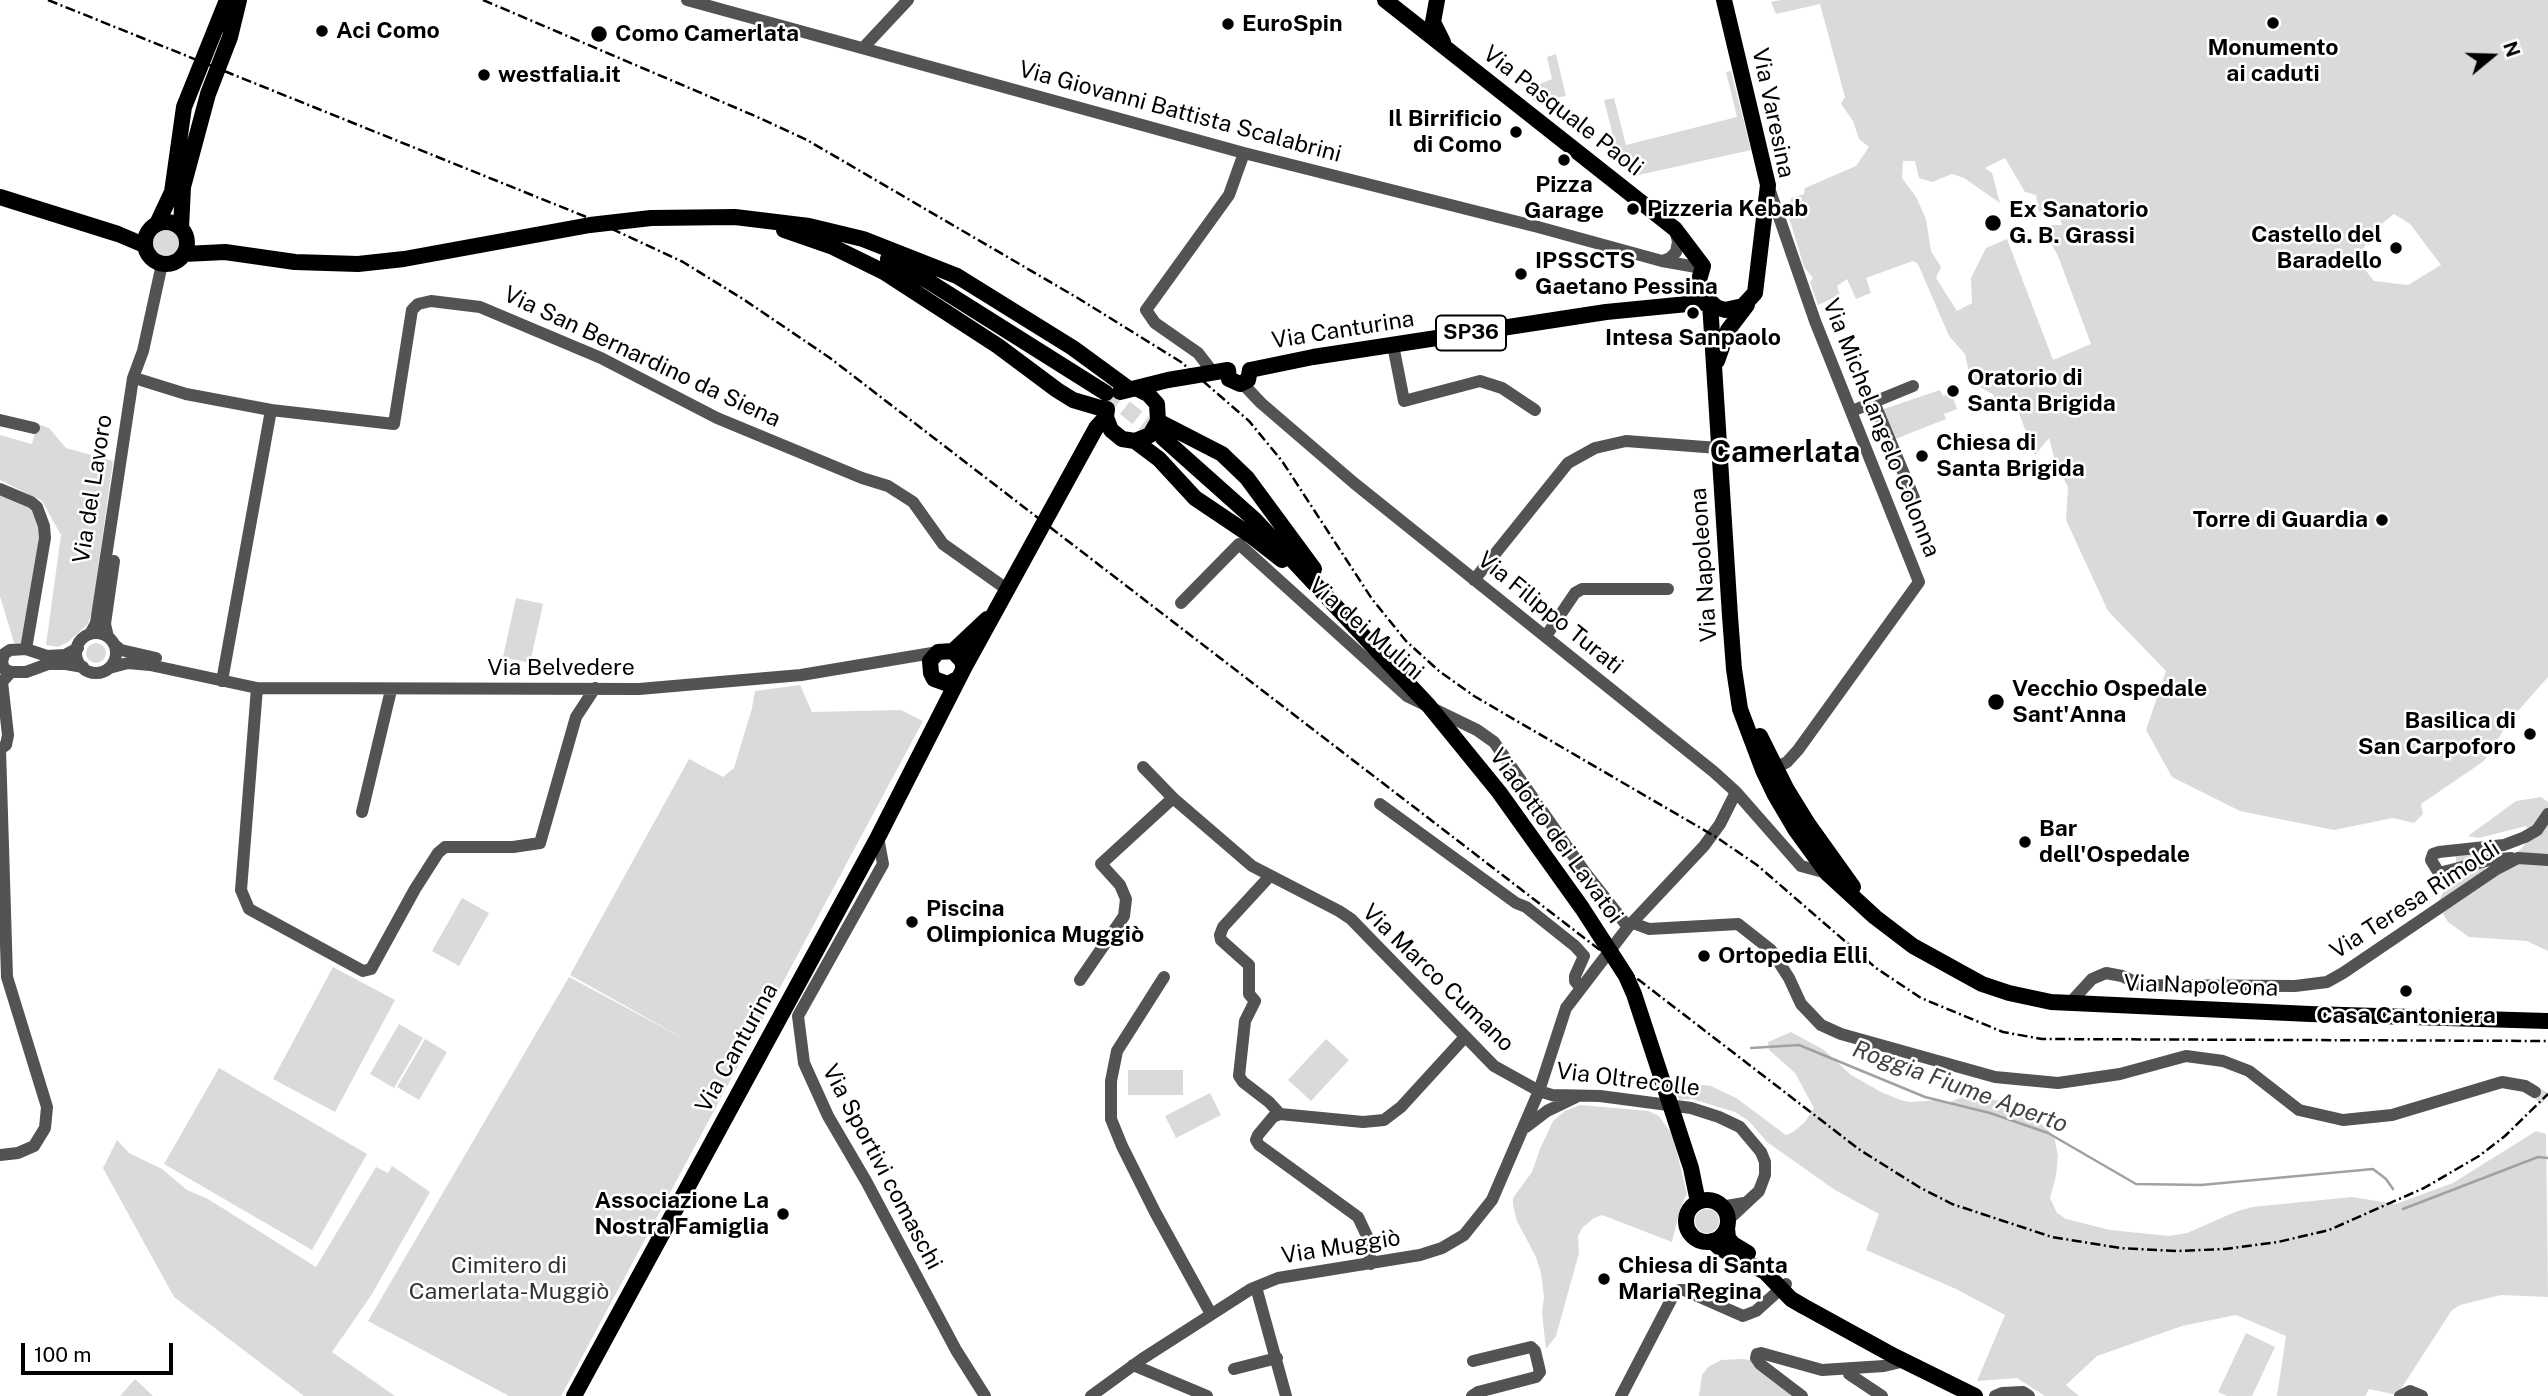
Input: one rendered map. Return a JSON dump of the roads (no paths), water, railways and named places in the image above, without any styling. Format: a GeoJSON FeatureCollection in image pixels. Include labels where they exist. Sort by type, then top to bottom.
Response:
{"type":"FeatureCollection","features":[{"type":"Feature","properties":{"kind":"main road"},"geometry":{"type":"LineString","coordinates":[[226,0],[184,107],[172,194],[150,233],[150,258],[162,264],[175,262],[184,241],[183,187],[208,94],[239,0]]}},
{"type":"Feature","properties":{"kind":"main road","name":"Via Pasquale Paoli"},"geometry":{"type":"LineString","coordinates":[[1385,0],[1675,229],[1702,267]]}},
{"type":"Feature","properties":{"kind":"main road"},"geometry":{"type":"LineString","coordinates":[[1437,0],[1433,22],[1436,31],[1454,54]]}},
{"type":"Feature","properties":{"kind":"main road","name":"Via Varesina"},"geometry":{"type":"LineString","coordinates":[[1724,0],[1768,185],[1758,278],[1751,300]]}},
{"type":"Feature","properties":{"kind":"main road"},"geometry":{"type":"LineString","coordinates":[[0,197],[118,234],[150,233],[170,222],[184,241],[225,252],[295,262],[358,264],[404,259],[621,221],[690,216],[753,219],[776,223],[835,239],[893,262],[928,281],[1106,393]]}},
{"type":"Feature","properties":{"kind":"main road"},"geometry":{"type":"LineString","coordinates":[[753,219],[835,239],[863,239],[957,276],[1132,388],[1148,394],[1157,404]]}},
{"type":"Feature","properties":{"kind":"main road"},"geometry":{"type":"LineString","coordinates":[[835,239],[998,346],[1057,390],[1106,414]]}},
{"type":"Feature","properties":{"kind":"main road","name":"Via Napoleona"},"geometry":{"type":"LineString","coordinates":[[1702,267],[1699,280],[1713,374],[1734,669],[1740,709],[1774,795],[1808,849],[1827,873],[1841,878],[1875,917],[1913,946],[1982,984],[2009,993],[2069,1004],[2548,1021]]}},
{"type":"Feature","properties":{"kind":"main road","name":"Via Canturina"},"geometry":{"type":"LineString","coordinates":[[1216,371],[1240,361],[1245,363],[1247,377],[1393,345],[1606,312],[1703,300],[1725,310],[1734,310],[1751,300]]}},
{"type":"Feature","properties":{"kind":"main road","name":"Via Napoleona"},"geometry":{"type":"LineString","coordinates":[[1713,374],[1728,330],[1751,300]]}},
{"type":"Feature","properties":{"kind":"main road"},"geometry":{"type":"LineString","coordinates":[[1216,371],[1132,388],[1114,396],[1106,414],[1111,430],[1159,459],[1195,498],[1250,535],[1344,615]]}},
{"type":"Feature","properties":{"kind":"main road"},"geometry":{"type":"LineString","coordinates":[[1089,443],[1150,435],[1158,421],[1157,404],[1168,380]]}},
{"type":"Feature","properties":{"kind":"main road","name":"Via Canturina"},"geometry":{"type":"LineString","coordinates":[[574,1396],[878,837],[961,674],[1106,414]]}},
{"type":"Feature","properties":{"kind":"main road"},"geometry":{"type":"LineString","coordinates":[[1158,421],[1222,454],[1247,478],[1332,592],[1344,615]]}},
{"type":"Feature","properties":{"kind":"main road"},"geometry":{"type":"LineString","coordinates":[[1163,438],[1255,520],[1344,615]]}},
{"type":"Feature","properties":{"kind":"main road","name":"Via Canturina"},"geometry":{"type":"LineString","coordinates":[[945,651],[997,612]]}},
{"type":"Feature","properties":{"kind":"main road","name":"Viadotto dei Lavatoi"},"geometry":{"type":"LineString","coordinates":[[1344,615],[1429,706],[1499,792],[1600,933],[1634,994],[1691,1168],[1717,1212]]}},
{"type":"Feature","properties":{"kind":"main road"},"geometry":{"type":"LineString","coordinates":[[945,651],[963,662],[961,674],[953,682],[942,683],[934,679],[929,667],[933,656],[945,651]]}},
{"type":"Feature","properties":{"kind":"main road","name":"Via Napoleona"},"geometry":{"type":"LineString","coordinates":[[1734,669],[1756,727],[1776,768],[1808,824],[1875,917]]}},
{"type":"Feature","properties":{"kind":"main road","name":"Via Canturina"},"geometry":{"type":"LineString","coordinates":[[939,720],[942,683]]}},
{"type":"Feature","properties":{"kind":"main road","name":"Via Napoleona"},"geometry":{"type":"LineString","coordinates":[[1756,750],[1776,768]]}},
{"type":"Feature","properties":{"kind":"main road"},"geometry":{"type":"LineString","coordinates":[[1717,1212],[1689,1212],[1688,1228],[1696,1239],[1712,1241],[1721,1249],[1765,1272],[1803,1306],[1975,1396]]}},
{"type":"Feature","properties":{"kind":"main road"},"geometry":{"type":"LineString","coordinates":[[1712,1241],[1723,1235],[1717,1212]]}},
{"type":"Feature","properties":{"kind":"main road"},"geometry":{"type":"LineString","coordinates":[[1717,1212],[1733,1244],[1770,1267],[1784,1287]]}},
{"type":"Feature","properties":{"kind":"street","name":"Via Giovanni Battista Scalabrini"},"geometry":{"type":"LineString","coordinates":[[687,0],[1244,153],[1662,261],[1702,267]]}},
{"type":"Feature","properties":{"kind":"street"},"geometry":{"type":"LineString","coordinates":[[863,48],[908,0]]}},
{"type":"Feature","properties":{"kind":"street"},"geometry":{"type":"LineString","coordinates":[[1216,371],[1192,348],[1151,318],[1147,306],[1229,195],[1244,153]]}},
{"type":"Feature","properties":{"kind":"street","name":"Via Michelangelo Colonna"},"geometry":{"type":"LineString","coordinates":[[1768,185],[1815,321],[1919,582],[1798,750],[1787,762],[1776,768]]}},
{"type":"Feature","properties":{"kind":"street"},"geometry":{"type":"LineString","coordinates":[[1662,261],[1676,252],[1678,242],[1675,229]]}},
{"type":"Feature","properties":{"kind":"street","name":"Via del Lavoro"},"geometry":{"type":"LineString","coordinates":[[90,634],[96,623],[133,378],[143,351],[162,264]]}},
{"type":"Feature","properties":{"kind":"street","name":"Via San Bernardino da Siena"},"geometry":{"type":"LineString","coordinates":[[141,380],[186,394],[271,410],[394,424],[410,313],[418,304],[431,301],[480,307],[601,358],[707,413],[862,478],[888,485],[913,502],[943,544],[1009,590]]}},
{"type":"Feature","properties":{"kind":"street"},"geometry":{"type":"LineString","coordinates":[[1393,345],[1404,401],[1480,381],[1502,388],[1535,410]]}},
{"type":"Feature","properties":{"kind":"street","name":"Via del Lavoro"},"geometry":{"type":"LineString","coordinates":[[111,641],[105,624],[143,351]]}},
{"type":"Feature","properties":{"kind":"street","name":"Via Filippo Turati"},"geometry":{"type":"LineString","coordinates":[[1247,377],[1311,447],[1714,772],[1736,792],[1801,866],[1827,873]]}},
{"type":"Feature","properties":{"kind":"street"},"geometry":{"type":"LineString","coordinates":[[1852,411],[1913,386]]}},
{"type":"Feature","properties":{"kind":"street"},"geometry":{"type":"LineString","coordinates":[[1874,402],[1890,460],[1914,498]]}},
{"type":"Feature","properties":{"kind":"street"},"geometry":{"type":"LineString","coordinates":[[222,681],[271,410]]}},
{"type":"Feature","properties":{"kind":"street"},"geometry":{"type":"LineString","coordinates":[[0,420],[34,428]]}},
{"type":"Feature","properties":{"kind":"street"},"geometry":{"type":"LineString","coordinates":[[1474,580],[1569,463],[1595,448],[1626,442],[1718,447]]}},
{"type":"Feature","properties":{"kind":"street"},"geometry":{"type":"LineString","coordinates":[[0,489],[31,502],[37,508],[44,526],[30,650]]}},
{"type":"Feature","properties":{"kind":"street","name":"Via dei Mulini"},"geometry":{"type":"LineString","coordinates":[[1181,603],[1239,544],[1407,696],[1477,730],[1494,742],[1628,929]]}},
{"type":"Feature","properties":{"kind":"street"},"geometry":{"type":"LineString","coordinates":[[1546,636],[1576,593],[1582,589],[1668,589]]}},
{"type":"Feature","properties":{"kind":"street"},"geometry":{"type":"LineString","coordinates":[[78,648],[65,655],[47,656],[30,650],[10,650],[4,654],[1,662],[5,669],[11,672],[34,670],[48,664],[66,664],[83,667],[94,673],[109,668],[114,660],[111,641],[97,633],[83,637],[78,648],[78,660],[83,667]]}},
{"type":"Feature","properties":{"kind":"street","name":"Via Belvedere"},"geometry":{"type":"LineString","coordinates":[[111,641],[121,650],[189,666],[222,681]]}},
{"type":"Feature","properties":{"kind":"street"},"geometry":{"type":"LineString","coordinates":[[30,650],[38,658],[34,670]]}},
{"type":"Feature","properties":{"kind":"street","name":"Via Belvedere"},"geometry":{"type":"LineString","coordinates":[[109,668],[139,663],[257,688],[639,690],[801,676],[945,651]]}},
{"type":"Feature","properties":{"kind":"street","name":"Via Belvedere"},"geometry":{"type":"LineString","coordinates":[[898,658],[929,667]]}},
{"type":"Feature","properties":{"kind":"street"},"geometry":{"type":"LineString","coordinates":[[0,1155],[18,1153],[34,1146],[45,1128],[47,1107],[7,977],[0,749],[6,745],[8,735],[2,682],[11,672]]}},
{"type":"Feature","properties":{"kind":"street"},"geometry":{"type":"LineString","coordinates":[[257,688],[241,890],[249,909],[363,971],[371,969],[415,889],[438,853],[445,847],[513,847],[540,843],[576,717],[595,688]]}},
{"type":"Feature","properties":{"kind":"street"},"geometry":{"type":"LineString","coordinates":[[362,812],[391,690]]}},
{"type":"Feature","properties":{"kind":"street","name":"Via Marco Cumano"},"geometry":{"type":"LineString","coordinates":[[1143,767],[1173,798],[1252,866],[1351,919],[1494,1066],[1539,1091]]}},
{"type":"Feature","properties":{"kind":"street","name":"Via Muggiò"},"geometry":{"type":"LineString","coordinates":[[1091,1396],[1152,1352],[1256,1287],[1278,1278],[1420,1255],[1442,1248],[1464,1235],[1492,1200],[1539,1091],[1566,1008],[1628,929],[1704,846],[1720,824],[1736,792]]}},
{"type":"Feature","properties":{"kind":"street"},"geometry":{"type":"LineString","coordinates":[[1080,980],[1124,916],[1126,899],[1119,885],[1101,864],[1173,798]]}},
{"type":"Feature","properties":{"kind":"street"},"geometry":{"type":"LineString","coordinates":[[1380,804],[1516,903],[1526,907],[1574,946],[1584,957],[1575,976],[1575,981],[1581,988]]}},
{"type":"Feature","properties":{"kind":"street"},"geometry":{"type":"LineString","coordinates":[[2518,858],[2490,859],[2439,873],[2431,860],[2433,854],[2439,852],[2504,845],[2525,837],[2537,830],[2548,814]]}},
{"type":"Feature","properties":{"kind":"street","name":"Via Sportivi comaschi"},"geometry":{"type":"LineString","coordinates":[[878,837],[883,864],[798,1016],[804,1063],[828,1116],[985,1396]]}},
{"type":"Feature","properties":{"kind":"street","name":"Via Teresa Rimoldi"},"geometry":{"type":"LineString","coordinates":[[2069,1004],[2092,979],[2106,974],[2122,976],[2141,985],[2285,986],[2327,982],[2495,870],[2518,858],[2548,860]]}},
{"type":"Feature","properties":{"kind":"street"},"geometry":{"type":"LineString","coordinates":[[1269,877],[1223,927],[1220,935],[1221,940],[1249,965],[1249,993],[1255,1001],[1245,1021],[1239,1076],[1280,1114]]}},
{"type":"Feature","properties":{"kind":"street"},"geometry":{"type":"LineString","coordinates":[[1628,929],[1738,924],[1771,950],[1789,978],[1801,1004],[1821,1025],[1841,1034],[1995,1077],[2058,1083],[2120,1074],[2186,1056],[2211,1059],[2249,1071],[2299,1110],[2343,1119],[2392,1115],[2502,1082],[2525,1086],[2535,1093]]}},
{"type":"Feature","properties":{"kind":"street"},"geometry":{"type":"LineString","coordinates":[[1164,976],[1116,1051],[1111,1081],[1111,1119],[1149,1201],[1211,1314]]}},
{"type":"Feature","properties":{"kind":"street"},"geometry":{"type":"LineString","coordinates":[[1371,1264],[1367,1236],[1358,1217],[1263,1149],[1256,1140],[1258,1135],[1273,1117],[1280,1114],[1363,1122],[1384,1120],[1401,1107],[1465,1037]]}},
{"type":"Feature","properties":{"kind":"street","name":"Via Oltrecolle"},"geometry":{"type":"LineString","coordinates":[[1539,1091],[1552,1095],[1583,1095],[1691,1108],[1740,1128],[1758,1147],[1766,1166],[1761,1187],[1744,1203],[1717,1212]]}},
{"type":"Feature","properties":{"kind":"street"},"geometry":{"type":"LineString","coordinates":[[1523,1130],[1547,1111],[1583,1095]]}},
{"type":"Feature","properties":{"kind":"street"},"geometry":{"type":"LineString","coordinates":[[1256,1287],[1286,1396]]}},
{"type":"Feature","properties":{"kind":"street"},"geometry":{"type":"LineString","coordinates":[[1621,1396],[1673,1296],[1679,1290],[1743,1316],[1756,1311],[1784,1287]]}},
{"type":"Feature","properties":{"kind":"street"},"geometry":{"type":"LineString","coordinates":[[1472,1396],[1478,1392],[1536,1377],[1540,1372],[1535,1351],[1531,1347],[1473,1361]]}},
{"type":"Feature","properties":{"kind":"street"},"geometry":{"type":"LineString","coordinates":[[1152,1352],[1164,1378]]}},
{"type":"Feature","properties":{"kind":"street"},"geometry":{"type":"LineString","coordinates":[[1802,1396],[1760,1364],[1756,1358],[1757,1354],[1822,1370],[1905,1361]]}},
{"type":"Feature","properties":{"kind":"street"},"geometry":{"type":"LineString","coordinates":[[1234,1368],[1277,1357]]}},
{"type":"Feature","properties":{"kind":"street"},"geometry":{"type":"LineString","coordinates":[[1133,1366],[1207,1396]]}},
{"type":"Feature","properties":{"kind":"street"},"geometry":{"type":"LineString","coordinates":[[1849,1369],[1850,1374],[1882,1396]]}},
{"type":"Feature","properties":{"kind":"street"},"geometry":{"type":"LineString","coordinates":[[2400,1396],[2410,1391],[2422,1396]]}},
{"type":"Feature","properties":{"kind":"street"},"geometry":{"type":"LineString","coordinates":[[1995,1396],[2002,1392],[2024,1392],[2029,1396]]}},
{"type":"Feature","properties":{"kind":"waterway","name":"Roggia Fiume Aperto"},"geometry":{"type":"LineString","coordinates":[[1751,1048],[1799,1045],[1925,1097],[1990,1113],[2048,1133],[2136,1184],[2201,1185],[2373,1169],[2386,1179],[2393,1189]]}},
{"type":"Feature","properties":{"kind":"waterway","name":"Roggia Fiume Aperto"},"geometry":{"type":"LineString","coordinates":[[2403,1209],[2538,1157],[2548,1158]]}},
{"type":"Feature","properties":{"kind":"tunnel"},"geometry":{"type":"LineString","coordinates":[[1106,393],[1162,437]]}},
{"type":"Feature","properties":{"kind":"tunnel"},"geometry":{"type":"LineString","coordinates":[[2535,1092],[2548,1100]]}},
{"type":"Feature","properties":{"kind":"railway"},"geometry":{"type":"LineString","coordinates":[[48,0],[584,216],[683,262],[743,299],[830,358],[1860,1150],[1952,1204],[2052,1237],[2120,1248],[2177,1251],[2225,1249],[2278,1242],[2329,1230],[2424,1188],[2479,1156],[2505,1136],[2548,1094]]}},
{"type":"Feature","properties":{"kind":"railway"},"geometry":{"type":"LineString","coordinates":[[483,0],[807,140],[1076,297],[1181,362],[1249,421],[1282,461],[1372,599],[1406,641],[1439,671],[1474,696],[1716,837],[1757,865],[1876,968],[1921,998],[2003,1032],[2042,1039],[2548,1041]]}},
{"type":"Feature","properties":{"kind":"place","name":"Monumento ai caduti"},"geometry":{"type":"Point","coordinates":[2273,23]}},
{"type":"Feature","properties":{"kind":"place","name":"EuroSpin"},"geometry":{"type":"Point","coordinates":[1228,24]}},
{"type":"Feature","properties":{"kind":"place","name":"Aci Como"},"geometry":{"type":"Point","coordinates":[322,31]}},
{"type":"Feature","properties":{"kind":"place","name":"Como Camerlata"},"geometry":{"type":"Point","coordinates":[599,34]}},
{"type":"Feature","properties":{"kind":"place","name":"westfalia.it"},"geometry":{"type":"Point","coordinates":[484,75]}},
{"type":"Feature","properties":{"kind":"place","name":"Il Birrificio di Como"},"geometry":{"type":"Point","coordinates":[1516,132]}},
{"type":"Feature","properties":{"kind":"place","name":"Pizza Garage"},"geometry":{"type":"Point","coordinates":[1564,160]}},
{"type":"Feature","properties":{"kind":"place","name":"Pizzeria Kebab"},"geometry":{"type":"Point","coordinates":[1633,209]}},
{"type":"Feature","properties":{"kind":"place","name":"Ex Sanatorio G. B. Grassi"},"geometry":{"type":"Point","coordinates":[1993,223]}},
{"type":"Feature","properties":{"kind":"place","name":"Castello del Baradello"},"geometry":{"type":"Point","coordinates":[2396,248]}},
{"type":"Feature","properties":{"kind":"place","name":"IPSSCTS Gaetano Pessina"},"geometry":{"type":"Point","coordinates":[1521,274]}},
{"type":"Feature","properties":{"kind":"place","name":"Intesa Sanpaolo"},"geometry":{"type":"Point","coordinates":[1693,313]}},
{"type":"Feature","properties":{"kind":"place","name":"Oratorio di Santa Brigida"},"geometry":{"type":"Point","coordinates":[1953,391]}},
{"type":"Feature","properties":{"kind":"place","name":"Chiesa di Santa Brigida"},"geometry":{"type":"Point","coordinates":[1922,456]}},
{"type":"Feature","properties":{"kind":"place","name":"Torre di Guardia"},"geometry":{"type":"Point","coordinates":[2382,520]}},
{"type":"Feature","properties":{"kind":"place","name":"Vecchio Ospedale Sant'Anna"},"geometry":{"type":"Point","coordinates":[1996,702]}},
{"type":"Feature","properties":{"kind":"place","name":"Basilica di San Carpoforo"},"geometry":{"type":"Point","coordinates":[2530,734]}},
{"type":"Feature","properties":{"kind":"place","name":"Bar dell'Ospedale"},"geometry":{"type":"Point","coordinates":[2025,842]}},
{"type":"Feature","properties":{"kind":"place","name":"Piscina Olimpionica Muggiò"},"geometry":{"type":"Point","coordinates":[912,922]}},
{"type":"Feature","properties":{"kind":"place","name":"Ortopedia Elli"},"geometry":{"type":"Point","coordinates":[1704,956]}},
{"type":"Feature","properties":{"kind":"place","name":"Casa Cantoniera"},"geometry":{"type":"Point","coordinates":[2406,991]}},
{"type":"Feature","properties":{"kind":"place","name":"Associazione La Nostra Famiglia"},"geometry":{"type":"Point","coordinates":[783,1214]}},
{"type":"Feature","properties":{"kind":"place","name":"Chiesa di Santa Maria Regina"},"geometry":{"type":"Point","coordinates":[1604,1279]}},
{"type":"Feature","properties":{"kind":"district","name":"Camerlata"},"geometry":{"type":"Point","coordinates":[1785,453]}},
{"type":"Feature","properties":{"kind":"park label","name":"Cimitero di Camerlata-Muggiò"},"geometry":{"type":"Point","coordinates":[509,1279]}}]}
